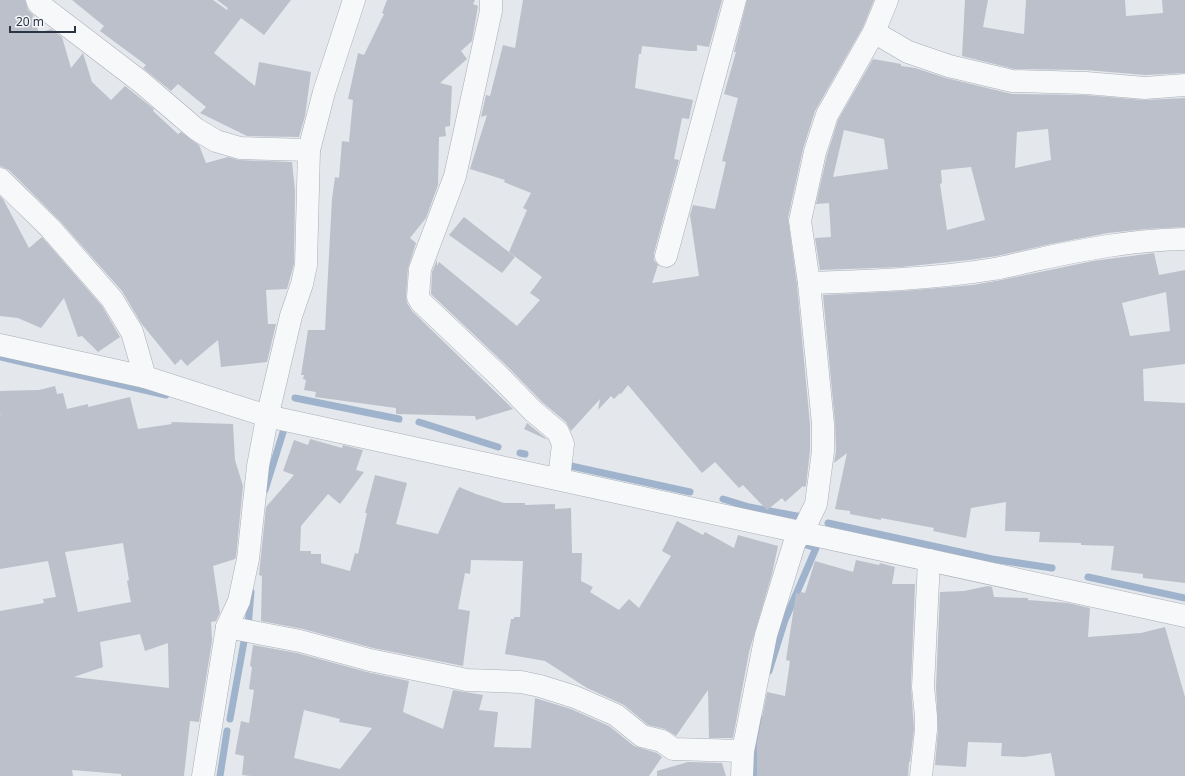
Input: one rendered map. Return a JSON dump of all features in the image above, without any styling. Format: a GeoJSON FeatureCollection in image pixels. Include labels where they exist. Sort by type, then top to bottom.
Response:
{"type":"FeatureCollection","features":[{"type":"Feature","properties":{"kind":"street"},"geometry":{"type":"LineString","coordinates":[[204,776],[227,627],[239,601],[248,559],[258,466],[267,416],[291,316],[302,284],[306,265],[309,150],[324,92],[354,0]]}},
{"type":"Feature","properties":{"kind":"street"},"geometry":{"type":"LineString","coordinates":[[491,0],[491,11],[455,176],[420,269],[418,297],[421,302],[495,372],[533,411],[558,432],[563,444],[559,479]]}},
{"type":"Feature","properties":{"kind":"street"},"geometry":{"type":"LineString","coordinates":[[666,256],[735,0]]}},
{"type":"Feature","properties":{"kind":"street"},"geometry":{"type":"LineString","coordinates":[[742,776],[743,751],[766,635],[795,542],[802,533],[816,504],[823,451],[823,424],[809,283],[800,221],[815,152],[827,116],[874,32],[887,0]]}},
{"type":"Feature","properties":{"kind":"street"},"geometry":{"type":"LineString","coordinates":[[40,1],[141,82],[196,129],[216,141],[240,148],[309,150]]}},
{"type":"Feature","properties":{"kind":"street"},"geometry":{"type":"LineString","coordinates":[[874,32],[908,52],[949,66],[1012,81],[1086,83],[1145,88],[1185,85]]}},
{"type":"Feature","properties":{"kind":"street"},"geometry":{"type":"LineString","coordinates":[[0,179],[50,228],[112,299],[132,332],[145,377]]}},
{"type":"Feature","properties":{"kind":"street"},"geometry":{"type":"LineString","coordinates":[[809,283],[881,281],[961,274],[996,269],[1115,244],[1185,239]]}},
{"type":"Feature","properties":{"kind":"street"},"geometry":{"type":"LineString","coordinates":[[0,345],[145,377],[267,416],[1185,616]]}},
{"type":"Feature","properties":{"kind":"street"},"geometry":{"type":"LineString","coordinates":[[921,776],[926,730],[923,687],[929,560]]}},
{"type":"Feature","properties":{"kind":"street"},"geometry":{"type":"LineString","coordinates":[[227,627],[300,641],[370,660],[467,680],[521,682],[540,686],[575,697],[616,715],[642,736],[662,742],[673,749],[743,751]]}},
{"type":"Feature","properties":{"kind":"building"},"geometry":{"type":"Polygon","coordinates":[[[0,0],[25,0],[28,10],[33,15],[39,33],[51,29],[62,37],[71,68],[83,53],[92,82],[111,100],[125,86],[154,109],[153,111],[178,134],[181,132],[199,145],[206,163],[228,157],[239,160],[292,162],[295,191],[294,264],[287,289],[266,290],[268,324],[276,324],[267,362],[221,367],[218,340],[187,366],[181,359],[175,365],[141,323],[122,291],[59,220],[9,170],[0,166],[0,0]]]}},
{"type":"Feature","properties":{"kind":"building"},"geometry":{"type":"Polygon","coordinates":[[[72,0],[213,0],[227,10],[228,8],[217,0],[291,0],[264,35],[241,18],[214,53],[255,86],[259,62],[311,72],[305,116],[299,137],[247,136],[200,113],[206,107],[178,84],[171,91],[143,68],[146,65],[100,31],[104,26],[72,0]]]}},
{"type":"Feature","properties":{"kind":"building"},"geometry":{"type":"Polygon","coordinates":[[[387,0],[475,0],[473,4],[478,6],[472,41],[461,51],[467,59],[440,83],[452,86],[450,126],[445,127],[446,136],[439,137],[438,185],[426,218],[410,238],[416,243],[408,268],[406,296],[407,303],[412,311],[513,409],[476,420],[475,416],[396,414],[396,408],[315,397],[316,392],[304,390],[306,380],[303,379],[304,375],[301,375],[308,330],[325,330],[332,199],[335,177],[339,178],[342,141],[349,142],[353,100],[348,99],[358,53],[364,55],[384,14],[382,13],[387,0]]]}},
{"type":"Feature","properties":{"kind":"building"},"geometry":{"type":"Polygon","coordinates":[[[523,0],[722,0],[709,47],[697,45],[697,51],[690,51],[642,46],[641,54],[639,54],[635,88],[693,100],[689,119],[682,118],[674,159],[679,160],[654,253],[654,260],[658,265],[652,283],[699,276],[690,215],[693,205],[715,209],[726,162],[722,161],[738,98],[724,94],[736,52],[734,52],[747,0],[874,0],[863,27],[815,111],[803,149],[788,218],[797,285],[810,425],[810,450],[806,486],[803,486],[785,502],[782,498],[767,510],[743,485],[739,488],[715,462],[702,473],[628,385],[621,394],[620,393],[614,399],[611,396],[598,410],[600,399],[571,431],[566,422],[542,402],[509,368],[431,294],[432,272],[437,260],[437,266],[439,262],[517,326],[540,300],[530,293],[542,277],[509,252],[527,210],[523,208],[531,193],[504,182],[505,180],[470,169],[487,115],[481,117],[486,95],[490,96],[503,45],[515,48],[523,0]]]}},
{"type":"Feature","properties":{"kind":"building"},"geometry":{"type":"Polygon","coordinates":[[[965,0],[988,0],[983,27],[1024,34],[1026,0],[1125,0],[1126,16],[1163,13],[1162,0],[1185,0],[1185,73],[1145,75],[1086,70],[1014,69],[962,56],[965,0]]]}},
{"type":"Feature","properties":{"kind":"building"},"geometry":{"type":"Polygon","coordinates":[[[873,59],[901,64],[901,66],[915,68],[946,78],[1012,94],[1085,95],[1144,100],[1185,98],[1185,227],[1108,233],[997,256],[969,260],[901,267],[820,270],[815,238],[831,237],[829,203],[816,204],[827,155],[838,120],[873,59]],[[1048,129],[1017,132],[1015,168],[1051,160],[1048,129]],[[844,130],[833,177],[888,169],[884,139],[844,130]],[[971,167],[941,170],[942,183],[940,184],[947,230],[985,220],[971,167]]]}},
{"type":"Feature","properties":{"kind":"building"},"geometry":{"type":"Polygon","coordinates":[[[0,196],[29,248],[42,237],[102,306],[120,337],[98,352],[82,336],[78,337],[64,298],[41,328],[18,318],[0,316],[0,196]]]}},
{"type":"Feature","properties":{"kind":"building"},"geometry":{"type":"Polygon","coordinates":[[[464,217],[515,257],[502,273],[449,235],[464,217]]]}},
{"type":"Feature","properties":{"kind":"building"},"geometry":{"type":"Polygon","coordinates":[[[1154,253],[1159,275],[1185,270],[1185,364],[1143,369],[1144,401],[1185,403],[1185,583],[1143,578],[1143,574],[1111,570],[1114,546],[1081,545],[1081,543],[1039,542],[1040,532],[1005,531],[1006,502],[971,508],[966,538],[933,531],[934,528],[881,518],[881,520],[850,514],[850,511],[835,509],[847,453],[834,463],[836,451],[835,423],[823,295],[903,291],[973,285],[1093,261],[1154,253]],[[1166,292],[1122,303],[1130,336],[1170,331],[1166,292]]]}},
{"type":"Feature","properties":{"kind":"building"},"geometry":{"type":"Polygon","coordinates":[[[55,386],[57,394],[63,393],[67,409],[88,404],[88,407],[130,397],[138,429],[172,424],[171,422],[233,424],[235,460],[243,486],[236,557],[235,559],[213,566],[220,613],[216,621],[211,622],[212,641],[199,722],[190,721],[184,776],[121,776],[121,774],[72,770],[73,776],[0,776],[0,611],[44,603],[43,599],[56,597],[48,561],[0,569],[0,391],[39,390],[55,386]],[[123,543],[65,552],[78,612],[131,602],[123,543]],[[140,634],[100,642],[103,667],[74,677],[169,688],[168,643],[145,651],[140,634]]]}},
{"type":"Feature","properties":{"kind":"building"},"geometry":{"type":"Polygon","coordinates":[[[527,423],[548,440],[524,429],[527,423]]]}},
{"type":"Feature","properties":{"kind":"building"},"geometry":{"type":"Polygon","coordinates":[[[310,439],[342,448],[343,445],[363,450],[356,470],[364,472],[340,504],[328,494],[301,526],[300,551],[311,551],[311,554],[321,554],[321,563],[350,571],[355,553],[358,554],[367,513],[365,513],[375,475],[407,483],[396,524],[438,534],[459,487],[504,503],[525,503],[525,505],[555,504],[555,509],[571,508],[572,553],[582,553],[581,581],[593,587],[590,592],[619,610],[629,599],[639,608],[671,556],[662,551],[677,521],[703,535],[705,532],[734,548],[738,535],[778,546],[772,574],[749,652],[733,738],[709,738],[708,690],[676,736],[665,729],[648,725],[624,705],[587,688],[545,661],[505,654],[511,619],[514,619],[514,617],[520,617],[523,561],[471,560],[470,574],[465,573],[458,609],[470,611],[463,666],[373,648],[303,629],[261,621],[262,576],[259,575],[266,507],[294,475],[283,471],[294,440],[308,445],[310,439]]]}},
{"type":"Feature","properties":{"kind":"building"},"geometry":{"type":"Polygon","coordinates":[[[856,560],[879,565],[880,563],[895,567],[892,584],[915,584],[911,686],[914,729],[908,776],[757,776],[757,742],[767,692],[785,696],[790,661],[786,660],[796,593],[805,593],[815,561],[853,572],[856,560]]]}},
{"type":"Feature","properties":{"kind":"building"},"geometry":{"type":"Polygon","coordinates":[[[988,586],[992,587],[994,597],[1028,598],[1028,600],[1068,603],[1090,608],[1088,637],[1141,633],[1165,627],[1185,697],[1185,776],[1055,776],[1051,753],[1024,757],[1001,756],[1002,743],[968,742],[966,767],[935,765],[938,730],[936,687],[940,592],[964,591],[988,586]]]}},
{"type":"Feature","properties":{"kind":"building"},"geometry":{"type":"Polygon","coordinates":[[[253,645],[297,653],[367,672],[409,681],[403,712],[443,729],[453,690],[483,695],[479,710],[498,712],[494,747],[531,748],[535,698],[571,709],[609,726],[634,746],[657,753],[662,757],[649,776],[242,775],[244,756],[235,754],[241,721],[249,723],[254,690],[249,689],[252,667],[250,666],[253,645]],[[304,710],[294,758],[340,769],[372,728],[339,722],[340,719],[304,710]]]}},
{"type":"Feature","properties":{"kind":"building"},"geometry":{"type":"Polygon","coordinates":[[[688,762],[722,763],[726,776],[657,776],[657,771],[688,762]]]}},
{"type":"Feature","properties":{"kind":"waterway"},"geometry":{"type":"LineString","coordinates":[[0,357],[166,395]]}},
{"type":"Feature","properties":{"kind":"waterway"},"geometry":{"type":"LineString","coordinates":[[295,398],[399,419]]}},
{"type":"Feature","properties":{"kind":"waterway"},"geometry":{"type":"LineString","coordinates":[[419,422],[498,447]]}},
{"type":"Feature","properties":{"kind":"waterway"},"geometry":{"type":"LineString","coordinates":[[265,490],[285,426]]}},
{"type":"Feature","properties":{"kind":"waterway"},"geometry":{"type":"LineString","coordinates":[[520,453],[525,454]]}},
{"type":"Feature","properties":{"kind":"waterway"},"geometry":{"type":"LineString","coordinates":[[571,466],[690,492]]}},
{"type":"Feature","properties":{"kind":"waterway"},"geometry":{"type":"LineString","coordinates":[[723,499],[749,507],[802,517]]}},
{"type":"Feature","properties":{"kind":"waterway"},"geometry":{"type":"LineString","coordinates":[[828,523],[992,559],[1052,568]]}},
{"type":"Feature","properties":{"kind":"waterway"},"geometry":{"type":"LineString","coordinates":[[769,671],[785,620],[816,548],[797,542]]}},
{"type":"Feature","properties":{"kind":"waterway"},"geometry":{"type":"LineString","coordinates":[[1088,577],[1185,598]]}},
{"type":"Feature","properties":{"kind":"waterway"},"geometry":{"type":"LineString","coordinates":[[248,627],[251,592]]}},
{"type":"Feature","properties":{"kind":"waterway"},"geometry":{"type":"LineString","coordinates":[[230,719],[245,636]]}},
{"type":"Feature","properties":{"kind":"waterway"},"geometry":{"type":"LineString","coordinates":[[755,776],[755,754],[760,720]]}},
{"type":"Feature","properties":{"kind":"waterway"},"geometry":{"type":"LineString","coordinates":[[220,776],[227,731]]}}]}
